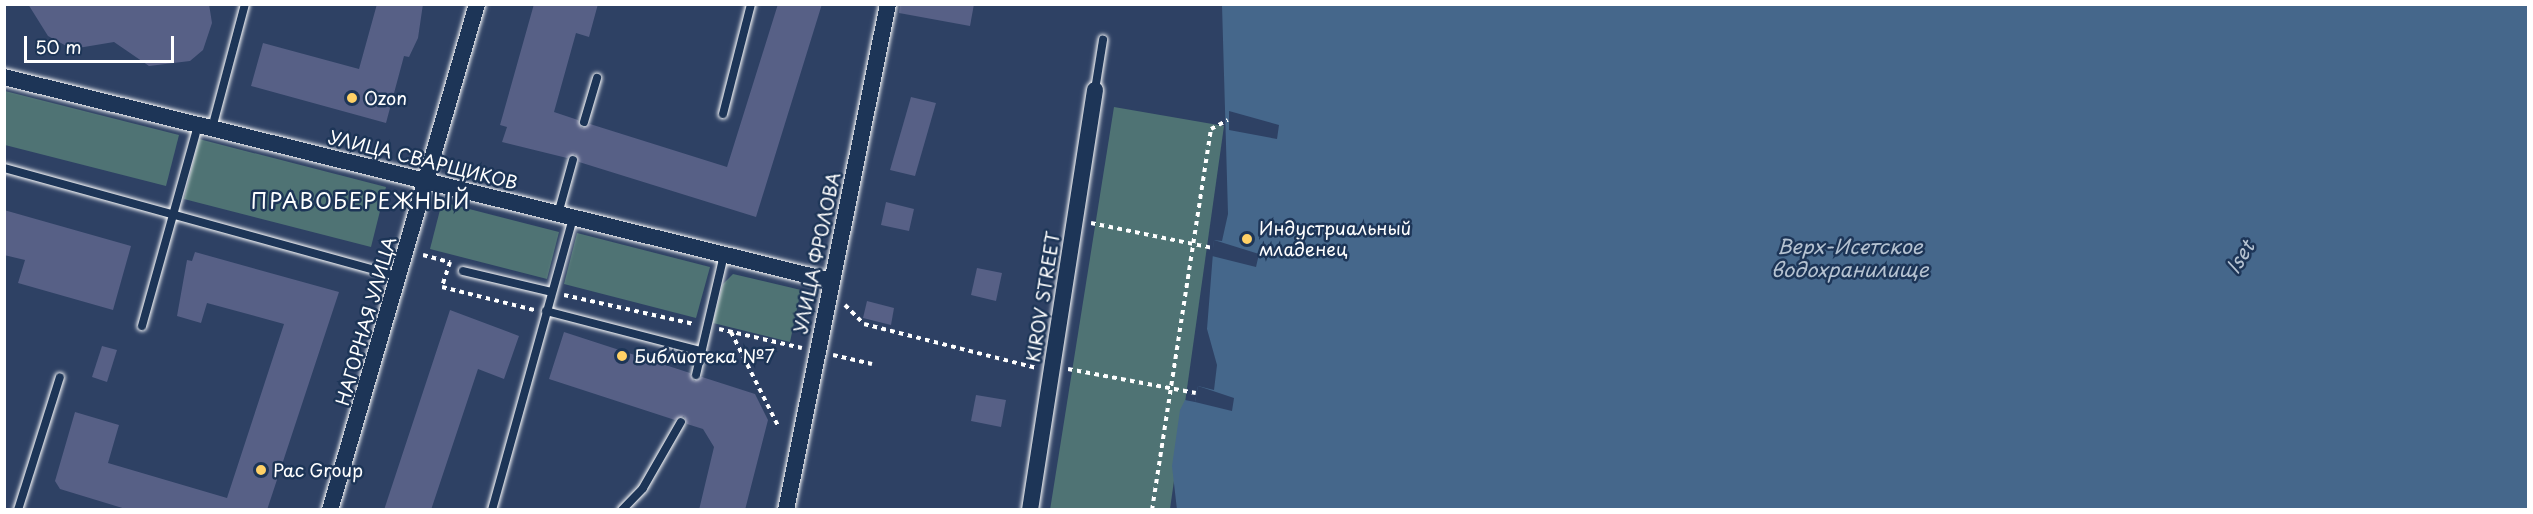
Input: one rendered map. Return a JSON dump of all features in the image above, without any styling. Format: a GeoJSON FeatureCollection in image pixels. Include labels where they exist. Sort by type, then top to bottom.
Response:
{"type":"FeatureCollection","features":[{"type":"Feature","properties":{"kind":"street","name":"НАГОРНАЯ УЛИЦА"},"geometry":{"type":"LineString","coordinates":[[330,510],[400,277],[477,4]]}},
{"type":"Feature","properties":{"kind":"street","name":"УЛИЦА ФРОЛОВА"},"geometry":{"type":"LineString","coordinates":[[786,510],[888,4]]}},
{"type":"Feature","properties":{"kind":"street","name":"УЛИЦА СВАРЩИКОВ"},"geometry":{"type":"LineString","coordinates":[[4,77],[831,281]]}},
{"type":"Feature","properties":{"kind":"street","name":"KIROV STREET"},"geometry":{"type":"LineString","coordinates":[[1030,510],[1057,370],[1095,90]]}},
{"type":"Feature","properties":{"kind":"lane"},"geometry":{"type":"LineString","coordinates":[[142,326],[173,215],[206,126],[245,4]]}},
{"type":"Feature","properties":{"kind":"lane"},"geometry":{"type":"LineString","coordinates":[[723,114],[751,4]]}},
{"type":"Feature","properties":{"kind":"lane"},"geometry":{"type":"LineString","coordinates":[[1095,90],[1103,40]]}},
{"type":"Feature","properties":{"kind":"lane"},"geometry":{"type":"LineString","coordinates":[[584,122],[597,78]]}},
{"type":"Feature","properties":{"kind":"lane"},"geometry":{"type":"LineString","coordinates":[[492,510],[552,292],[573,160]]}},
{"type":"Feature","properties":{"kind":"lane"},"geometry":{"type":"LineString","coordinates":[[4,168],[400,277]]}},
{"type":"Feature","properties":{"kind":"lane"},"geometry":{"type":"LineString","coordinates":[[696,375],[724,255]]}},
{"type":"Feature","properties":{"kind":"lane"},"geometry":{"type":"LineString","coordinates":[[463,271],[552,292]]}},
{"type":"Feature","properties":{"kind":"lane"},"geometry":{"type":"LineString","coordinates":[[546,311],[701,351]]}},
{"type":"Feature","properties":{"kind":"lane"},"geometry":{"type":"LineString","coordinates":[[18,510],[60,377]]}},
{"type":"Feature","properties":{"kind":"lane"},"geometry":{"type":"LineString","coordinates":[[621,510],[643,488],[681,422]]}},
{"type":"Feature","properties":{"kind":"path"},"geometry":{"type":"LineString","coordinates":[[1152,510],[1210,129],[1228,120]]}},
{"type":"Feature","properties":{"kind":"path"},"geometry":{"type":"LineString","coordinates":[[1087,222],[1193,241],[1213,248]]}},
{"type":"Feature","properties":{"kind":"path"},"geometry":{"type":"LineString","coordinates":[[407,250],[450,262],[442,286],[534,310],[552,292],[872,364]]}},
{"type":"Feature","properties":{"kind":"path"},"geometry":{"type":"LineString","coordinates":[[831,281],[851,315],[864,324],[1057,370],[1196,393]]}},
{"type":"Feature","properties":{"kind":"path"},"geometry":{"type":"LineString","coordinates":[[731,332],[779,428]]}},
{"type":"Feature","properties":{"kind":"green space"},"geometry":{"type":"Polygon","coordinates":[[[5,91],[179,135],[166,186],[5,145],[5,91]]]}},
{"type":"Feature","properties":{"kind":"green space"},"geometry":{"type":"Polygon","coordinates":[[[1114,107],[1224,126],[1170,509],[1050,510],[1114,107]]]}},
{"type":"Feature","properties":{"kind":"green space"},"geometry":{"type":"Polygon","coordinates":[[[199,139],[386,187],[371,247],[184,199],[199,139]]]}},
{"type":"Feature","properties":{"kind":"green space"},"geometry":{"type":"Polygon","coordinates":[[[442,202],[559,232],[547,279],[430,249],[442,202]]]}},
{"type":"Feature","properties":{"kind":"green space"},"geometry":{"type":"Polygon","coordinates":[[[577,233],[710,267],[696,318],[564,284],[577,233]]]}},
{"type":"Feature","properties":{"kind":"green space"},"geometry":{"type":"Polygon","coordinates":[[[733,274],[801,290],[790,342],[713,323],[723,284],[733,274]]]}},
{"type":"Feature","properties":{"kind":"water","name":"Верх-Исетское водохранилище"},"geometry":{"type":"Polygon","coordinates":[[[1222,5],[2528,5],[2528,509],[1177,510],[1172,466],[1180,410],[1185,400],[1195,402],[1198,386],[1214,390],[1217,365],[1207,329],[1214,240],[1222,241],[1228,214],[1222,5]]]}},
{"type":"Feature","properties":{"kind":"pier"},"geometry":{"type":"Polygon","coordinates":[[[1229,111],[1279,125],[1277,139],[1229,130],[1229,111]]]}},
{"type":"Feature","properties":{"kind":"pier"},"geometry":{"type":"Polygon","coordinates":[[[1214,240],[1259,254],[1256,267],[1212,256],[1214,240]]]}},
{"type":"Feature","properties":{"kind":"pier"},"geometry":{"type":"Polygon","coordinates":[[[1198,386],[1234,398],[1232,411],[1195,402],[1198,386]]]}},
{"type":"Feature","properties":{"kind":"building"},"geometry":{"type":"Polygon","coordinates":[[[28,4],[209,4],[212,23],[203,50],[190,61],[149,66],[114,42],[72,49],[48,36],[28,4]]]}},
{"type":"Feature","properties":{"kind":"building"},"geometry":{"type":"Polygon","coordinates":[[[377,4],[423,4],[418,38],[409,57],[404,56],[386,123],[251,86],[263,43],[359,69],[377,4]]]}},
{"type":"Feature","properties":{"kind":"building"},"geometry":{"type":"Polygon","coordinates":[[[534,4],[598,4],[589,37],[576,33],[554,112],[578,120],[582,128],[590,124],[727,167],[778,4],[822,4],[756,217],[579,162],[575,154],[567,158],[502,142],[507,127],[500,125],[534,4]]]}},
{"type":"Feature","properties":{"kind":"building"},"geometry":{"type":"Polygon","coordinates":[[[900,4],[974,4],[970,26],[899,13],[900,4]]]}},
{"type":"Feature","properties":{"kind":"building"},"geometry":{"type":"Polygon","coordinates":[[[911,97],[936,103],[915,176],[890,170],[911,97]]]}},
{"type":"Feature","properties":{"kind":"building"},"geometry":{"type":"Polygon","coordinates":[[[886,202],[914,209],[909,231],[881,225],[886,202]]]}},
{"type":"Feature","properties":{"kind":"building"},"geometry":{"type":"Polygon","coordinates":[[[4,210],[131,246],[113,310],[18,283],[25,260],[4,255],[4,210]]]}},
{"type":"Feature","properties":{"kind":"building"},"geometry":{"type":"Polygon","coordinates":[[[195,252],[339,292],[267,510],[129,510],[60,489],[55,481],[75,412],[119,425],[108,463],[227,498],[284,324],[207,303],[201,323],[177,316],[187,260],[192,261],[195,252]]]}},
{"type":"Feature","properties":{"kind":"building"},"geometry":{"type":"Polygon","coordinates":[[[977,268],[1002,273],[996,301],[971,295],[977,268]]]}},
{"type":"Feature","properties":{"kind":"building"},"geometry":{"type":"Polygon","coordinates":[[[867,301],[894,308],[891,325],[863,318],[867,301]]]}},
{"type":"Feature","properties":{"kind":"building"},"geometry":{"type":"Polygon","coordinates":[[[450,310],[519,336],[504,379],[478,369],[431,510],[384,510],[450,310]]]}},
{"type":"Feature","properties":{"kind":"building"},"geometry":{"type":"Polygon","coordinates":[[[564,332],[690,373],[694,381],[702,377],[755,394],[768,420],[745,510],[699,510],[714,447],[703,429],[687,424],[684,416],[675,420],[549,379],[564,332]]]}},
{"type":"Feature","properties":{"kind":"building"},"geometry":{"type":"Polygon","coordinates":[[[102,346],[117,350],[107,382],[92,377],[102,346]]]}},
{"type":"Feature","properties":{"kind":"building"},"geometry":{"type":"Polygon","coordinates":[[[976,395],[1006,400],[1001,427],[971,421],[976,395]]]}},
{"type":"Feature","properties":{"kind":"place","name":"Ozon"},"geometry":{"type":"Point","coordinates":[352,98]}},
{"type":"Feature","properties":{"kind":"place","name":"Индустриальный младенец"},"geometry":{"type":"Point","coordinates":[1247,239]}},
{"type":"Feature","properties":{"kind":"place","name":"Библиотека №7"},"geometry":{"type":"Point","coordinates":[622,356]}},
{"type":"Feature","properties":{"kind":"place","name":"Pac Group"},"geometry":{"type":"Point","coordinates":[261,470]}},
{"type":"Feature","properties":{"kind":"district","name":"ПРАВОБЕРЕЖНЫЙ"},"geometry":{"type":"Point","coordinates":[361,200]}},
{"type":"Feature","properties":{"kind":"water label","name":"Iset"},"geometry":{"type":"Point","coordinates":[2240,257]}}]}
